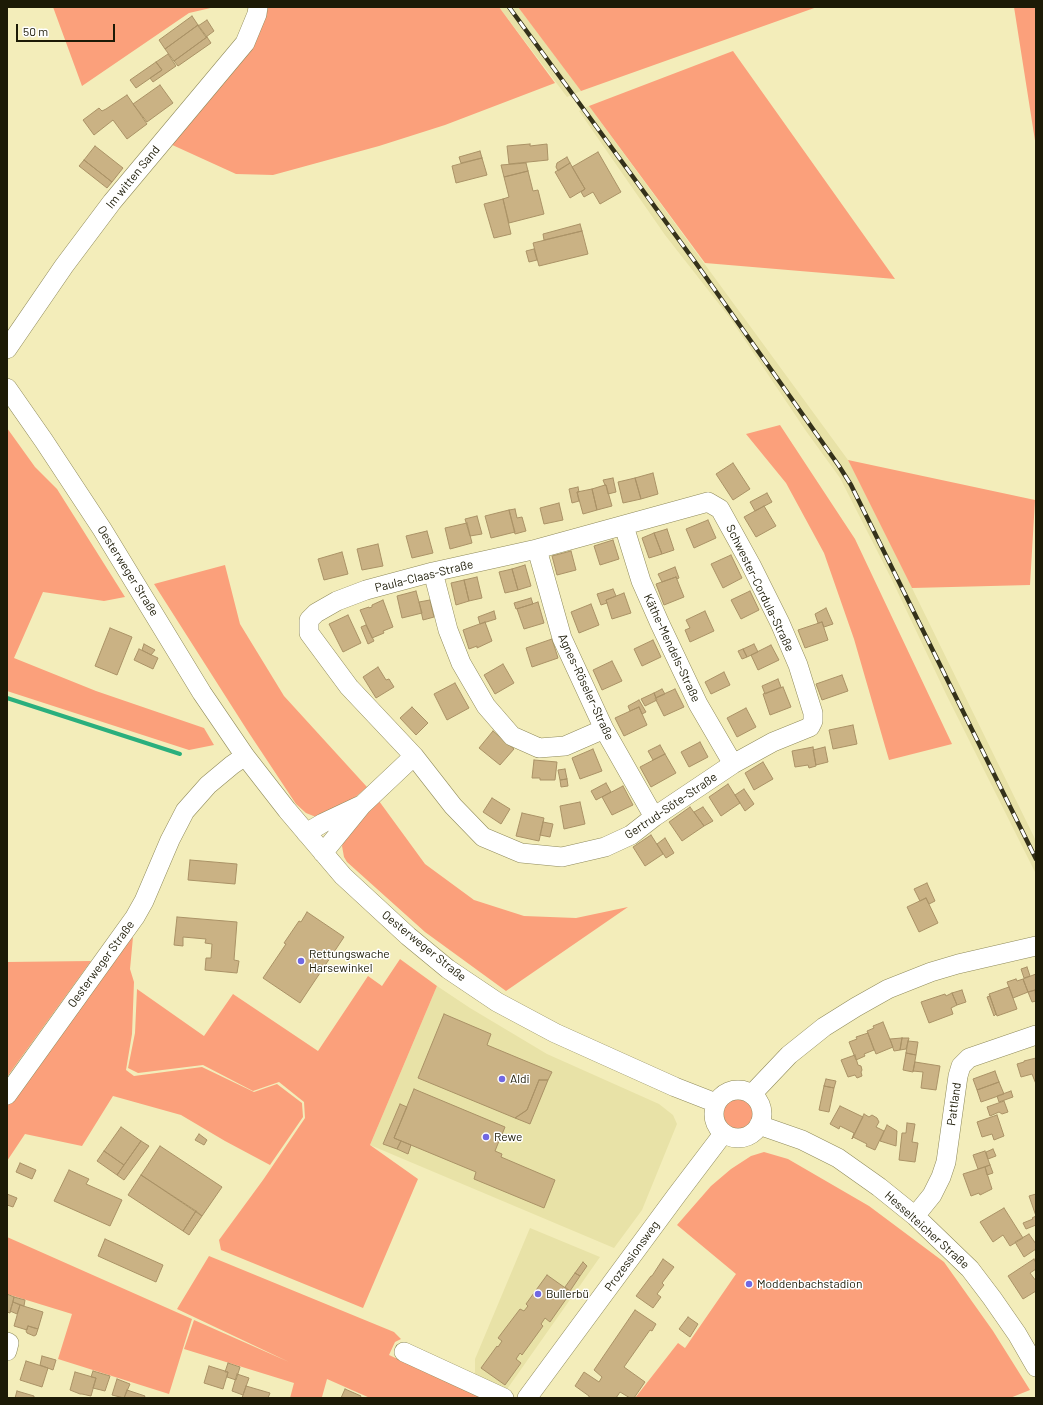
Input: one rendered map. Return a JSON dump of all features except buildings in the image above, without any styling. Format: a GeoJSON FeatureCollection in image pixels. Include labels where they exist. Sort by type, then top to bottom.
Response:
{"type":"FeatureCollection","features":[{"type":"Feature","properties":{"kind":"street","name":"Im witten Sand"},"geometry":{"type":"LineString","coordinates":[[7,349],[64,266],[112,202],[245,43],[257,14],[258,7]]}},
{"type":"Feature","properties":{"kind":"street","name":"Oesterweger Straße"},"geometry":{"type":"LineString","coordinates":[[7,388],[102,529],[202,693],[245,756],[306,833],[355,887],[408,936],[448,969],[496,1002],[555,1033],[675,1087],[716,1103]]}},
{"type":"Feature","properties":{"kind":"street","name":"Paula-Claas-Straße"},"geometry":{"type":"LineString","coordinates":[[414,756],[349,687],[309,633],[309,620],[316,613],[337,601],[366,590],[433,572],[537,550],[708,502],[714,504]]}},
{"type":"Feature","properties":{"kind":"street","name":"Schwester-Cordula-Straße"},"geometry":{"type":"LineString","coordinates":[[714,504],[720,509],[727,521],[782,626],[798,664],[814,713],[814,721]]}},
{"type":"Feature","properties":{"kind":"street","name":"Käthe-Mendels-Straße"},"geometry":{"type":"LineString","coordinates":[[624,526],[642,581],[660,624],[698,704],[734,764]]}},
{"type":"Feature","properties":{"kind":"street","name":"Agnes-Röseler-Straße"},"geometry":{"type":"LineString","coordinates":[[537,550],[562,638],[604,729],[654,817]]}},
{"type":"Feature","properties":{"kind":"street"},"geometry":{"type":"LineString","coordinates":[[433,572],[448,630],[461,663],[486,706],[512,736],[539,748],[565,746],[604,729]]}},
{"type":"Feature","properties":{"kind":"street","name":"Gertrud-Söte-Straße"},"geometry":{"type":"LineString","coordinates":[[414,756],[453,806],[483,837],[521,853],[562,857],[605,847],[631,835],[654,817],[734,764],[773,742],[810,727],[814,721]]}},
{"type":"Feature","properties":{"kind":"street","name":"Oesterweger Straße"},"geometry":{"type":"LineString","coordinates":[[7,1095],[135,917],[185,811],[208,785],[245,756]]}},
{"type":"Feature","properties":{"kind":"street"},"geometry":{"type":"LineString","coordinates":[[323,853],[362,805],[414,756]]}},
{"type":"Feature","properties":{"kind":"street"},"geometry":{"type":"LineString","coordinates":[[306,833],[323,823],[362,805]]}},
{"type":"Feature","properties":{"kind":"street"},"geometry":{"type":"LineString","coordinates":[[752,1094],[789,1054],[818,1031],[888,989],[931,972],[958,964],[1036,946]]}},
{"type":"Feature","properties":{"kind":"street","name":"Pattland"},"geometry":{"type":"LineString","coordinates":[[915,1216],[932,1195],[941,1177],[946,1162],[958,1076],[961,1066],[968,1058],[1036,1035]]}},
{"type":"Feature","properties":{"kind":"street"},"geometry":{"type":"LineString","coordinates":[[732,1090],[742,1090],[752,1094],[760,1103],[762,1114],[759,1125],[750,1135],[743,1137],[736,1138],[723,1134],[716,1125],[713,1114],[716,1103],[722,1095],[732,1090]]}},
{"type":"Feature","properties":{"kind":"street","name":"Hesselteicher Straße"},"geometry":{"type":"LineString","coordinates":[[759,1125],[802,1140],[838,1158],[879,1187],[915,1216],[970,1269],[1017,1334],[1036,1367]]}},
{"type":"Feature","properties":{"kind":"street","name":"Prozessionsweg"},"geometry":{"type":"LineString","coordinates":[[527,1398],[723,1134]]}},
{"type":"Feature","properties":{"kind":"street"},"geometry":{"type":"LineString","coordinates":[[7,1342],[9,1343],[7,1352]]}},
{"type":"Feature","properties":{"kind":"street"},"geometry":{"type":"LineString","coordinates":[[404,1352],[504,1398]]}},
{"type":"Feature","properties":{"kind":"shaded area"},"geometry":{"type":"Polygon","coordinates":[[[53,7],[215,7],[189,13],[82,86],[53,7]]]}},
{"type":"Feature","properties":{"kind":"shaded area"},"geometry":{"type":"Polygon","coordinates":[[[268,7],[499,7],[555,83],[445,125],[379,146],[273,175],[236,174],[168,143],[266,16],[268,7]]]}},
{"type":"Feature","properties":{"kind":"shaded area"},"geometry":{"type":"Polygon","coordinates":[[[499,7],[518,7],[581,91],[567,97],[499,7]]]}},
{"type":"Feature","properties":{"kind":"shaded area"},"geometry":{"type":"Polygon","coordinates":[[[518,7],[817,7],[581,91],[518,7]]]}},
{"type":"Feature","properties":{"kind":"shaded area"},"geometry":{"type":"Polygon","coordinates":[[[1014,7],[1036,7],[1036,147],[1014,7]]]}},
{"type":"Feature","properties":{"kind":"shaded area"},"geometry":{"type":"Polygon","coordinates":[[[733,51],[895,279],[705,263],[589,106],[733,51]]]}},
{"type":"Feature","properties":{"kind":"shaded area"},"geometry":{"type":"Polygon","coordinates":[[[589,106],[848,460],[1036,841],[1036,874],[946,694],[892,580],[840,478],[806,431],[730,318],[665,235],[579,111],[589,106]]]}},
{"type":"Feature","properties":{"kind":"shaded area"},"geometry":{"type":"Polygon","coordinates":[[[780,425],[855,539],[952,744],[889,760],[854,639],[824,553],[786,483],[746,434],[780,425]]]}},
{"type":"Feature","properties":{"kind":"shaded area"},"geometry":{"type":"Polygon","coordinates":[[[7,428],[35,467],[57,489],[125,597],[104,601],[43,592],[14,658],[96,691],[204,728],[214,745],[189,750],[7,691],[7,428]]]}},
{"type":"Feature","properties":{"kind":"shaded area"},"geometry":{"type":"Polygon","coordinates":[[[848,460],[1035,500],[1030,585],[912,588],[848,460]]]}},
{"type":"Feature","properties":{"kind":"shaded area"},"geometry":{"type":"Polygon","coordinates":[[[225,565],[240,624],[284,696],[367,787],[345,806],[316,817],[306,813],[296,804],[154,584],[225,565]]]}},
{"type":"Feature","properties":{"kind":"shaded area"},"geometry":{"type":"Polygon","coordinates":[[[379,801],[425,864],[474,900],[524,916],[576,918],[628,907],[506,991],[425,932],[347,862],[344,857],[342,846],[345,839],[349,832],[379,801]]]}},
{"type":"Feature","properties":{"kind":"shaded area"},"geometry":{"type":"Polygon","coordinates":[[[133,937],[130,969],[134,982],[132,1034],[126,1070],[134,1076],[202,1067],[254,1092],[277,1084],[302,1103],[303,1117],[270,1165],[181,1115],[113,1096],[82,1146],[25,1134],[7,1161],[7,1104],[119,948],[133,937]]]}},
{"type":"Feature","properties":{"kind":"shaded area"},"geometry":{"type":"Polygon","coordinates":[[[400,959],[437,986],[370,1145],[418,1179],[363,1308],[221,1250],[219,1240],[263,1180],[305,1118],[304,1102],[279,1082],[253,1091],[203,1065],[138,1073],[128,1068],[135,1033],[137,989],[204,1036],[233,994],[318,1051],[368,976],[382,986],[400,959]]]}},
{"type":"Feature","properties":{"kind":"shaded area"},"geometry":{"type":"Polygon","coordinates":[[[91,961],[7,1077],[7,962],[91,961]]]}},
{"type":"Feature","properties":{"kind":"shaded area"},"geometry":{"type":"Polygon","coordinates":[[[437,986],[470,1008],[547,1054],[659,1104],[673,1115],[677,1124],[642,1210],[614,1248],[370,1145],[437,986]]]}},
{"type":"Feature","properties":{"kind":"shaded area"},"geometry":{"type":"Polygon","coordinates":[[[738,1099],[748,1104],[753,1114],[748,1124],[738,1129],[728,1124],[723,1114],[728,1104],[738,1099]]]}},
{"type":"Feature","properties":{"kind":"shaded area"},"geometry":{"type":"Polygon","coordinates":[[[764,1152],[788,1159],[869,1206],[944,1262],[993,1331],[1030,1390],[1010,1398],[635,1398],[678,1343],[685,1348],[736,1274],[677,1225],[711,1186],[731,1169],[751,1156],[764,1152]]]}},
{"type":"Feature","properties":{"kind":"shaded area","name":"Bullerbü"},"geometry":{"type":"Polygon","coordinates":[[[530,1228],[600,1257],[505,1392],[475,1378],[475,1359],[530,1228]]]}},
{"type":"Feature","properties":{"kind":"shaded area"},"geometry":{"type":"Polygon","coordinates":[[[7,1237],[192,1319],[169,1394],[58,1359],[72,1314],[7,1294],[7,1237]]]}},
{"type":"Feature","properties":{"kind":"shaded area"},"geometry":{"type":"Polygon","coordinates":[[[209,1256],[394,1332],[401,1339],[395,1342],[389,1355],[482,1398],[370,1398],[327,1379],[322,1397],[324,1398],[290,1398],[294,1383],[184,1349],[194,1320],[289,1362],[177,1309],[209,1256]]]}},
{"type":"Feature","properties":{"kind":"waterway"},"geometry":{"type":"LineString","coordinates":[[7,698],[180,754]]}},
{"type":"Feature","properties":{"kind":"railway"},"geometry":{"type":"LineString","coordinates":[[509,7],[698,266],[851,485],[1036,859]]}},
{"type":"Feature","properties":{"kind":"place","name":"Rettungswache Harsewinkel"},"geometry":{"type":"Point","coordinates":[301,961]}},
{"type":"Feature","properties":{"kind":"place","name":"Aldi"},"geometry":{"type":"Point","coordinates":[502,1079]}},
{"type":"Feature","properties":{"kind":"place","name":"Rewe"},"geometry":{"type":"Point","coordinates":[486,1137]}},
{"type":"Feature","properties":{"kind":"place","name":"Moddenbachstadion"},"geometry":{"type":"Point","coordinates":[749,1284]}},
{"type":"Feature","properties":{"kind":"place","name":"Bullerbü"},"geometry":{"type":"Point","coordinates":[538,1294]}}]}
